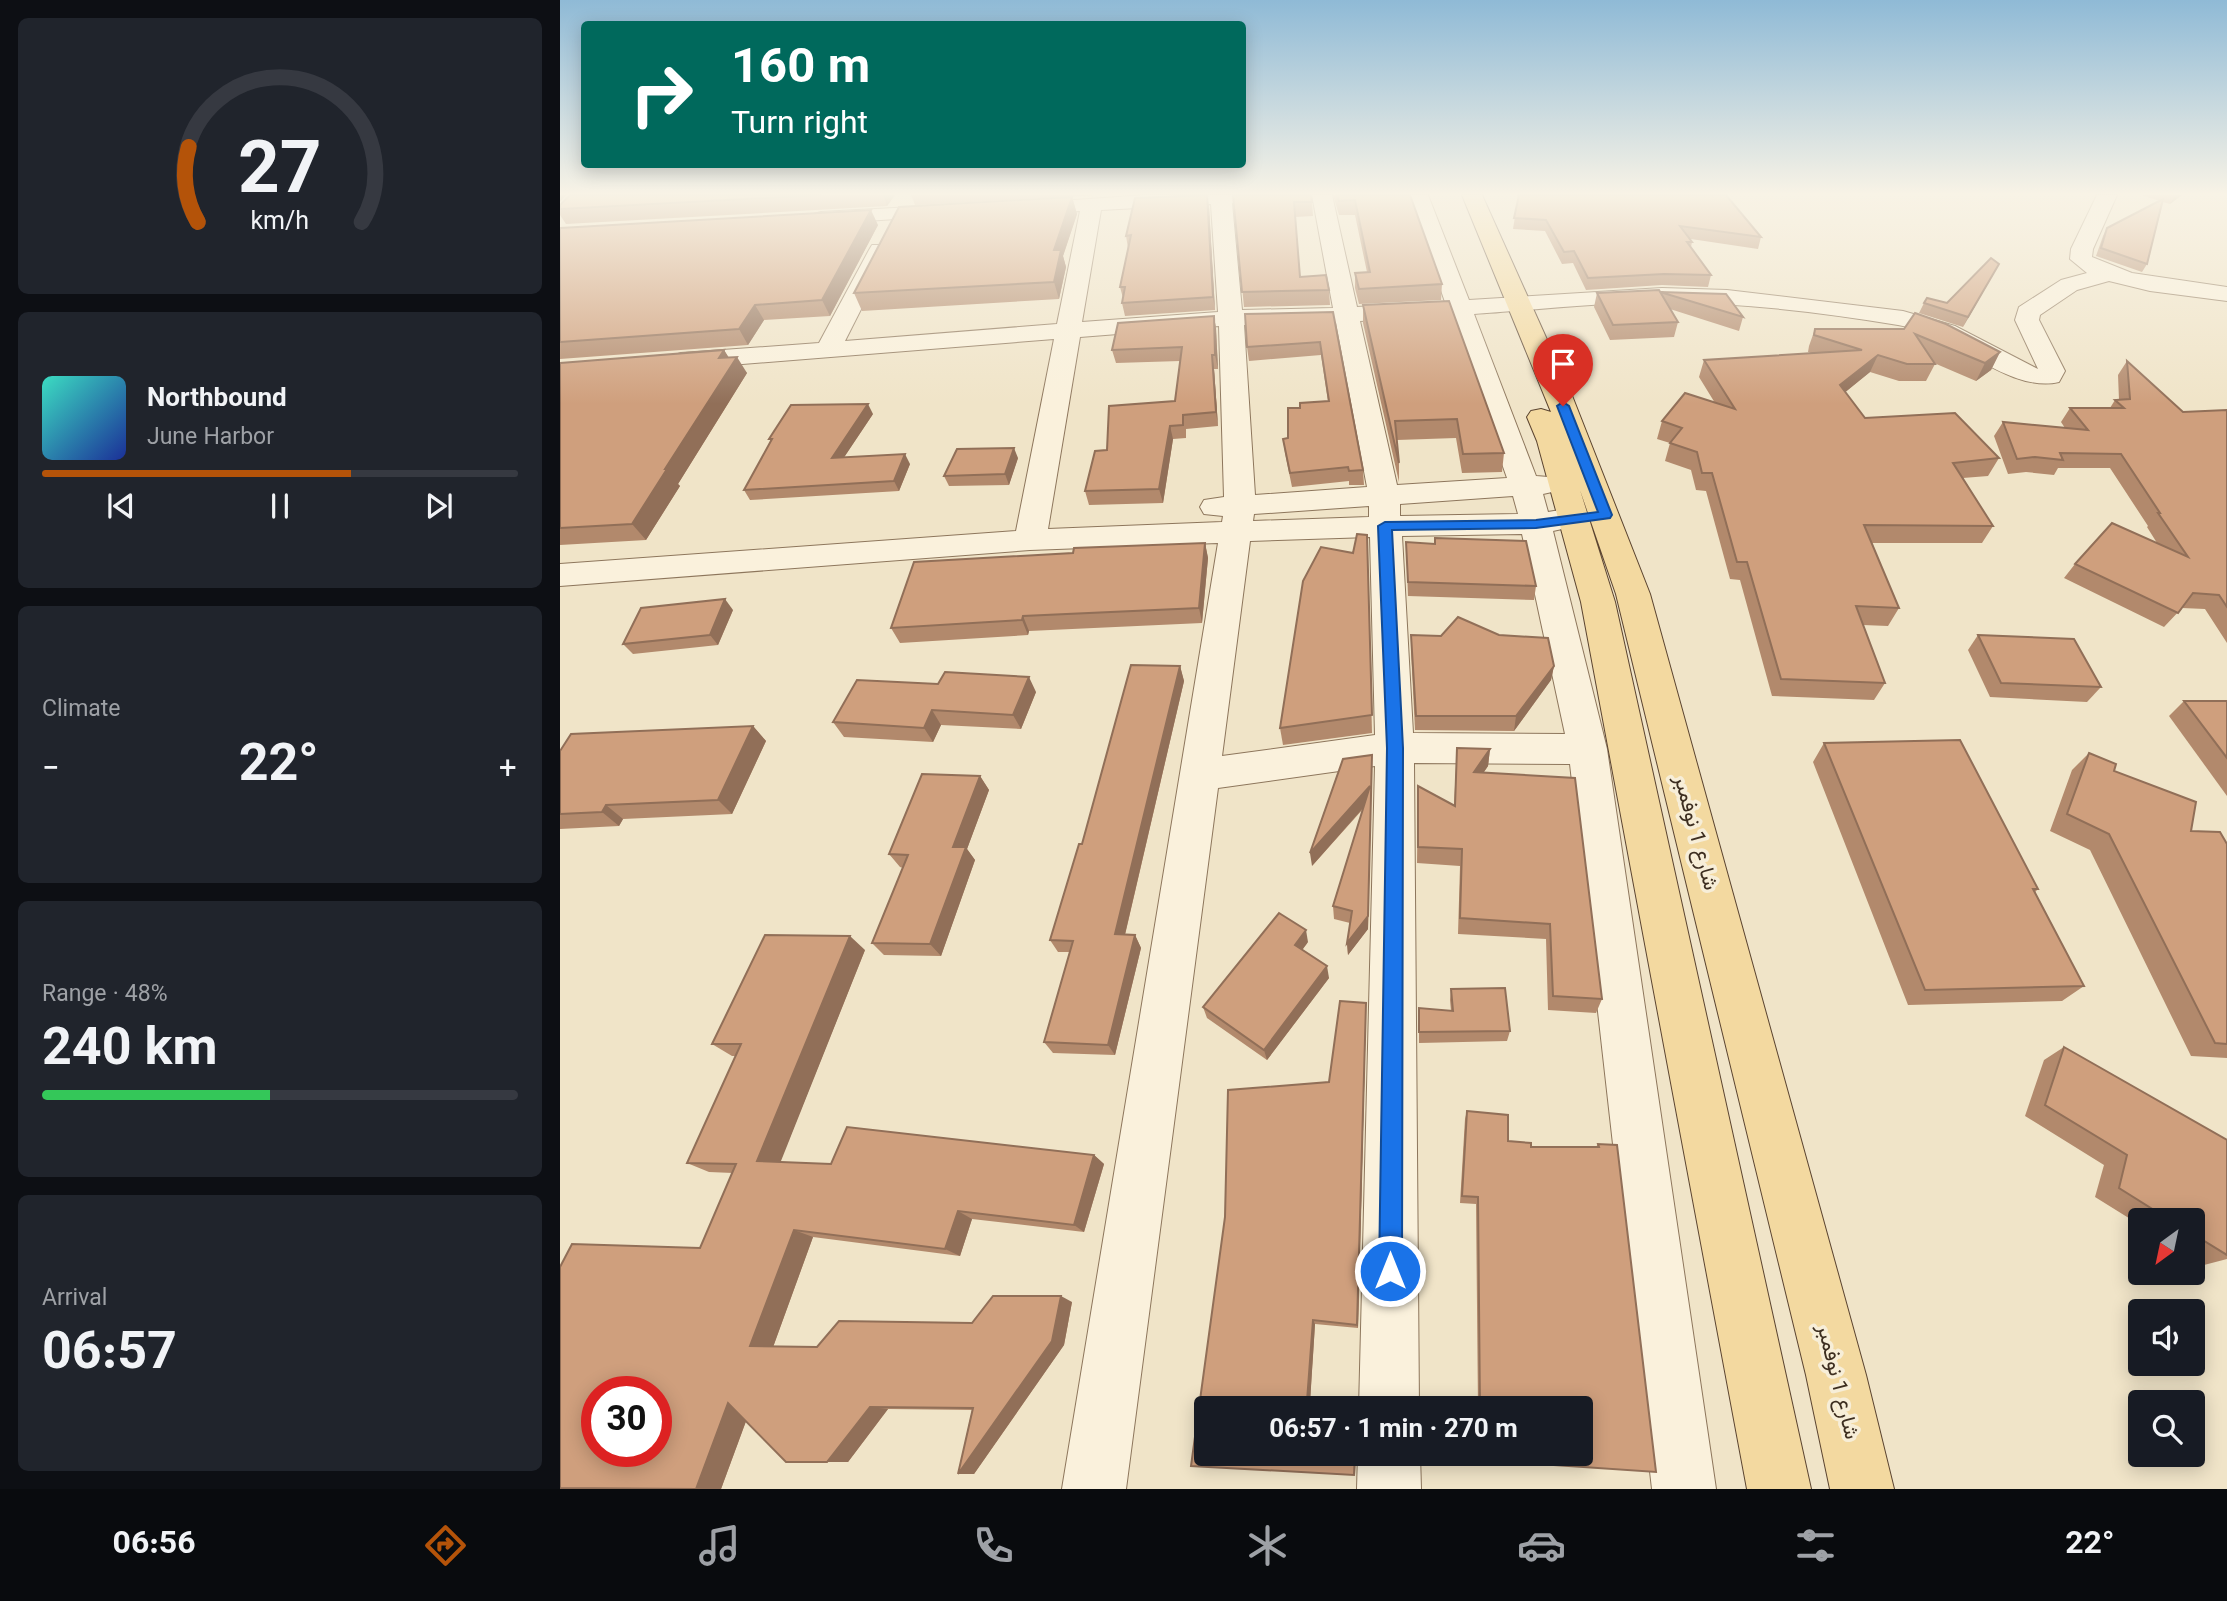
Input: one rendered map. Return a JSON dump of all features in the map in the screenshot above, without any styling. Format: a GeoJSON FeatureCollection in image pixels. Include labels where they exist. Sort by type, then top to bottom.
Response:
{"type":"FeatureCollection","features":[{"type":"Feature","properties":{"kind":"main road","name":"شارع 1 نوفمبر"},"geometry":{"type":"LineString","coordinates":[[1476,264],[1551,440],[1566,501],[1598,602],[1779,1489]]}},
{"type":"Feature","properties":{"kind":"main road","name":"شارع 1 نوفمبر"},"geometry":{"type":"LineString","coordinates":[[1485,264],[1492,306]]}},
{"type":"Feature","properties":{"kind":"main road","name":"شارع 1 نوفمبر"},"geometry":{"type":"LineString","coordinates":[[1566,501],[1633,594],[1836,1375],[1862,1489]]}},
{"type":"Feature","properties":{"kind":"street"},"geometry":{"type":"LineString","coordinates":[[827,351],[872,264]]}},
{"type":"Feature","properties":{"kind":"street"},"geometry":{"type":"LineString","coordinates":[[1032,530],[1081,264]]}},
{"type":"Feature","properties":{"kind":"street"},"geometry":{"type":"LineString","coordinates":[[1094,1489],[1237,519],[1231,318],[1232,264]]}},
{"type":"Feature","properties":{"kind":"street"},"geometry":{"type":"LineString","coordinates":[[1336,264],[1385,510],[1395,748],[1389,1396]]}},
{"type":"Feature","properties":{"kind":"street"},"geometry":{"type":"LineString","coordinates":[[1464,264],[1492,306]]}},
{"type":"Feature","properties":{"kind":"street"},"geometry":{"type":"LineString","coordinates":[[2086,264],[2108,274],[2227,295]]}},
{"type":"Feature","properties":{"kind":"street"},"geometry":{"type":"LineString","coordinates":[[653,362],[827,351],[1231,318],[1347,316],[1662,295],[1727,297],[1831,307],[1903,318],[1946,331],[2038,377],[2050,376],[2052,372],[2027,320],[2028,312],[2069,285],[2108,274]]}},
{"type":"Feature","properties":{"kind":"street"},"geometry":{"type":"LineString","coordinates":[[560,559],[1566,501],[1588,749],[1684,1489]]}},
{"type":"Feature","properties":{"kind":"street"},"geometry":{"type":"LineString","coordinates":[[560,575],[1032,530]]}},
{"type":"Feature","properties":{"kind":"street"},"geometry":{"type":"LineString","coordinates":[[1199,775],[1395,748],[1588,749]]}},
{"type":"Feature","properties":{"kind":"street"},"geometry":{"type":"LineString","coordinates":[[1389,1466],[1389,1489]]}},
{"type":"Feature","properties":{"kind":"building"},"geometry":{"type":"Polygon","coordinates":[[[560,264],[841,264],[822,300],[755,305],[739,329],[560,342],[560,264]]]}},
{"type":"Feature","properties":{"kind":"building"},"geometry":{"type":"Polygon","coordinates":[[[869,264],[1058,264],[1054,282],[854,293],[869,264]]]}},
{"type":"Feature","properties":{"kind":"building"},"geometry":{"type":"Polygon","coordinates":[[[1125,264],[1211,264],[1213,297],[1122,303],[1125,287],[1120,287],[1125,264]]]}},
{"type":"Feature","properties":{"kind":"building"},"geometry":{"type":"Polygon","coordinates":[[[1239,264],[1299,264],[1300,277],[1326,275],[1329,290],[1242,292],[1239,264]]]}},
{"type":"Feature","properties":{"kind":"building"},"geometry":{"type":"Polygon","coordinates":[[[1368,264],[1435,264],[1442,284],[1359,289],[1355,273],[1370,272],[1368,264]]]}},
{"type":"Feature","properties":{"kind":"building"},"geometry":{"type":"Polygon","coordinates":[[[1581,264],[1703,264],[1711,275],[1664,274],[1588,278],[1581,264]]]}},
{"type":"Feature","properties":{"kind":"building"},"geometry":{"type":"Polygon","coordinates":[[[1985,264],[1999,264],[1968,317],[1924,303],[1927,298],[1947,303],[1985,264]]]}},
{"type":"Feature","properties":{"kind":"building"},"geometry":{"type":"Polygon","coordinates":[[[1659,290],[1678,322],[1613,325],[1597,293],[1659,290]]]}},
{"type":"Feature","properties":{"kind":"building"},"geometry":{"type":"Polygon","coordinates":[[[1660,292],[1726,294],[1743,317],[1660,292]]]}},
{"type":"Feature","properties":{"kind":"building"},"geometry":{"type":"Polygon","coordinates":[[[1449,301],[1504,453],[1463,454],[1457,419],[1395,421],[1399,463],[1363,305],[1449,301]]]}},
{"type":"Feature","properties":{"kind":"building"},"geometry":{"type":"Polygon","coordinates":[[[1333,312],[1363,470],[1349,471],[1348,467],[1290,473],[1283,439],[1288,438],[1288,408],[1300,408],[1300,403],[1329,401],[1320,342],[1247,347],[1245,314],[1333,312]]]}},
{"type":"Feature","properties":{"kind":"building"},"geometry":{"type":"Polygon","coordinates":[[[1915,313],[1946,324],[2000,352],[1985,363],[1915,334],[1935,364],[1907,364],[1878,355],[1840,385],[1865,418],[1955,413],[1999,458],[1953,463],[1993,526],[1864,525],[1899,608],[1856,606],[1885,683],[1781,679],[1747,562],[1737,562],[1712,473],[1702,473],[1697,452],[1670,443],[1682,428],[1662,421],[1685,393],[1735,409],[1704,360],[1862,350],[1814,335],[1815,329],[1904,329],[1915,313]]]}},
{"type":"Feature","properties":{"kind":"building"},"geometry":{"type":"Polygon","coordinates":[[[1214,316],[1215,355],[1212,355],[1216,412],[1183,415],[1183,425],[1170,426],[1159,489],[1085,491],[1095,451],[1107,450],[1109,406],[1175,401],[1182,347],[1112,350],[1118,323],[1214,316]]]}},
{"type":"Feature","properties":{"kind":"building"},"geometry":{"type":"Polygon","coordinates":[[[724,350],[719,358],[737,357],[632,524],[560,528],[560,363],[724,350]]]}},
{"type":"Feature","properties":{"kind":"building"},"geometry":{"type":"Polygon","coordinates":[[[2127,361],[2183,412],[2227,410],[2227,607],[2219,595],[2193,593],[2178,613],[2075,564],[2112,523],[2188,557],[2121,454],[2060,453],[2063,460],[2035,457],[2017,459],[2003,422],[2088,430],[2070,408],[2124,408],[2115,400],[2130,399],[2127,361]]]}},
{"type":"Feature","properties":{"kind":"building"},"geometry":{"type":"Polygon","coordinates":[[[868,404],[832,458],[905,454],[894,481],[744,490],[772,439],[769,439],[791,405],[868,404]]]}},
{"type":"Feature","properties":{"kind":"building"},"geometry":{"type":"Polygon","coordinates":[[[1014,448],[1005,474],[944,476],[957,449],[1014,448]]]}},
{"type":"Feature","properties":{"kind":"building"},"geometry":{"type":"Polygon","coordinates":[[[1357,534],[1367,535],[1372,715],[1280,728],[1303,581],[1321,547],[1353,553],[1357,534]]]}},
{"type":"Feature","properties":{"kind":"building"},"geometry":{"type":"Polygon","coordinates":[[[1435,538],[1526,541],[1536,586],[1408,582],[1406,542],[1435,544],[1435,538]]]}},
{"type":"Feature","properties":{"kind":"building"},"geometry":{"type":"Polygon","coordinates":[[[1205,543],[1199,608],[1023,616],[1022,620],[891,628],[914,562],[1073,553],[1074,548],[1205,543]]]}},
{"type":"Feature","properties":{"kind":"building"},"geometry":{"type":"Polygon","coordinates":[[[725,599],[710,635],[623,644],[641,608],[725,599]]]}},
{"type":"Feature","properties":{"kind":"building"},"geometry":{"type":"Polygon","coordinates":[[[1458,617],[1499,635],[1548,638],[1554,666],[1516,716],[1416,716],[1411,635],[1441,636],[1458,617]]]}},
{"type":"Feature","properties":{"kind":"building"},"geometry":{"type":"Polygon","coordinates":[[[1978,635],[2074,639],[2101,687],[2001,683],[1978,635]]]}},
{"type":"Feature","properties":{"kind":"building"},"geometry":{"type":"Polygon","coordinates":[[[1131,665],[1180,666],[1115,934],[1135,935],[1108,1045],[1044,1042],[1073,941],[1050,940],[1079,844],[1082,844],[1131,665]]]}},
{"type":"Feature","properties":{"kind":"building"},"geometry":{"type":"Polygon","coordinates":[[[945,672],[1029,677],[1013,715],[932,710],[924,728],[833,722],[857,680],[938,684],[945,672]]]}},
{"type":"Feature","properties":{"kind":"building"},"geometry":{"type":"Polygon","coordinates":[[[2184,701],[2227,701],[2227,758],[2184,701]]]}},
{"type":"Feature","properties":{"kind":"building"},"geometry":{"type":"Polygon","coordinates":[[[753,726],[718,800],[606,805],[602,812],[560,814],[560,751],[571,734],[753,726]]]}},
{"type":"Feature","properties":{"kind":"building"},"geometry":{"type":"Polygon","coordinates":[[[1960,740],[2038,889],[2033,889],[2084,986],[1925,990],[1824,743],[1960,740]]]}},
{"type":"Feature","properties":{"kind":"building"},"geometry":{"type":"Polygon","coordinates":[[[1457,748],[1490,749],[1474,772],[1575,778],[1602,999],[1553,996],[1550,924],[1460,918],[1462,849],[1418,847],[1418,786],[1455,806],[1457,748]]]}},
{"type":"Feature","properties":{"kind":"building"},"geometry":{"type":"Polygon","coordinates":[[[2089,753],[2116,764],[2114,771],[2196,802],[2191,831],[2220,832],[2227,844],[2227,1044],[2215,1043],[2109,834],[2067,814],[2089,753]]]}},
{"type":"Feature","properties":{"kind":"building"},"geometry":{"type":"Polygon","coordinates":[[[1372,755],[1368,916],[1347,943],[1352,911],[1333,906],[1370,786],[1310,853],[1343,759],[1372,755]]]}},
{"type":"Feature","properties":{"kind":"building"},"geometry":{"type":"Polygon","coordinates":[[[922,774],[980,776],[953,847],[966,847],[930,944],[872,943],[908,855],[889,854],[922,774]]]}},
{"type":"Feature","properties":{"kind":"building"},"geometry":{"type":"Polygon","coordinates":[[[1279,913],[1306,930],[1295,945],[1327,966],[1264,1050],[1203,1007],[1279,913]]]}},
{"type":"Feature","properties":{"kind":"building"},"geometry":{"type":"Polygon","coordinates":[[[765,935],[850,936],[757,1161],[831,1164],[847,1127],[1094,1155],[1074,1225],[958,1211],[945,1249],[794,1230],[750,1346],[817,1347],[839,1321],[972,1323],[993,1296],[1061,1296],[1052,1341],[958,1474],[973,1408],[870,1407],[827,1462],[786,1462],[728,1403],[696,1489],[560,1488],[560,1267],[572,1244],[700,1248],[736,1164],[687,1163],[741,1044],[712,1044],[765,935]]]}},
{"type":"Feature","properties":{"kind":"building"},"geometry":{"type":"Polygon","coordinates":[[[1505,988],[1510,1031],[1419,1032],[1419,1008],[1453,1011],[1451,989],[1505,988]]]}},
{"type":"Feature","properties":{"kind":"building"},"geometry":{"type":"Polygon","coordinates":[[[1340,1001],[1366,1003],[1357,1325],[1313,1320],[1307,1396],[1201,1396],[1225,1217],[1228,1090],[1329,1082],[1340,1001]]]}},
{"type":"Feature","properties":{"kind":"building"},"geometry":{"type":"Polygon","coordinates":[[[2064,1047],[2227,1140],[2227,1255],[2205,1241],[2205,1208],[2151,1208],[2119,1188],[2127,1155],[2045,1105],[2064,1047]]]}},
{"type":"Feature","properties":{"kind":"building"},"geometry":{"type":"Polygon","coordinates":[[[1467,1111],[1508,1115],[1508,1141],[1531,1143],[1531,1147],[1617,1145],[1656,1472],[1568,1466],[1593,1466],[1593,1396],[1480,1396],[1478,1197],[1462,1196],[1467,1111]]]}},
{"type":"Feature","properties":{"kind":"building"},"geometry":{"type":"Polygon","coordinates":[[[1194,1444],[1194,1466],[1354,1466],[1354,1475],[1191,1466],[1194,1444]]]}},
{"type":"Feature","properties":{"kind":"route"},"geometry":{"type":"LineString","coordinates":[[1390,1271],[1395,748],[1385,526],[1536,524],[1573,517],[1605,515],[1563,406]]}}]}
